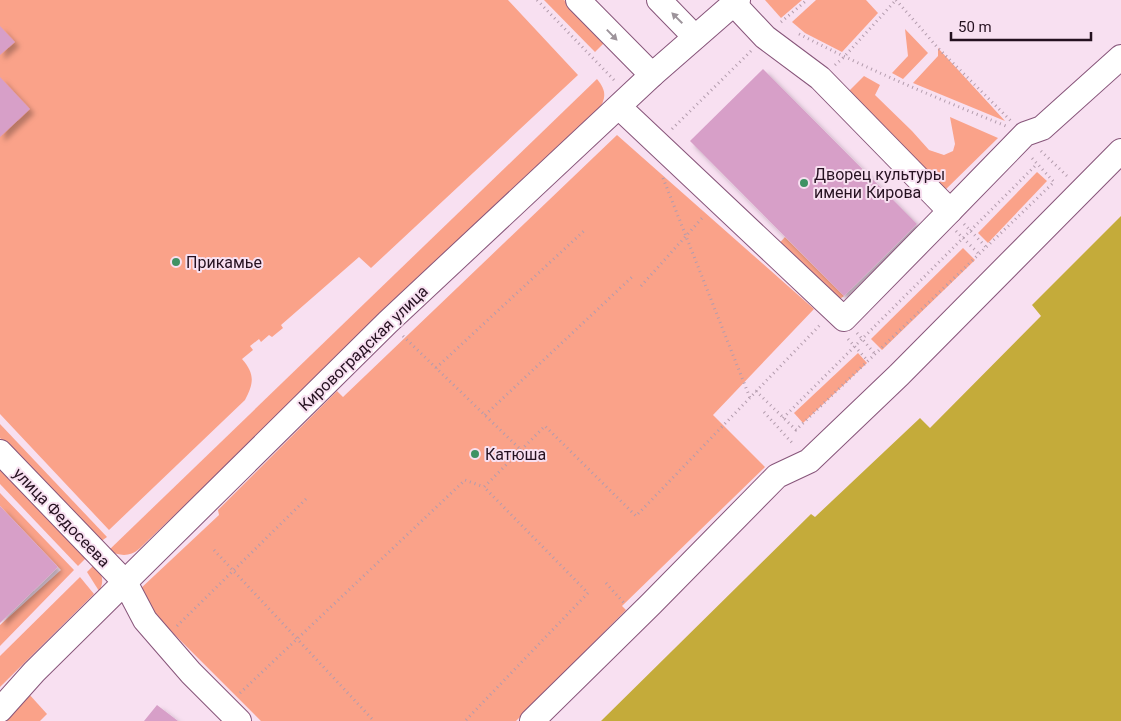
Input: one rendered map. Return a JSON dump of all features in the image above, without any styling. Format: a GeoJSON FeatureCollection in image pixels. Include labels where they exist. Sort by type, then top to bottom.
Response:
{"type":"FeatureCollection","features":[{"type":"Feature","properties":{"kind":"street"},"geometry":{"type":"LineString","coordinates":[[578,0],[652,76]]}},
{"type":"Feature","properties":{"kind":"street"},"geometry":{"type":"LineString","coordinates":[[659,0],[695,37]]}},
{"type":"Feature","properties":{"kind":"street","name":"Кировоградская улица"},"geometry":{"type":"LineString","coordinates":[[0,710],[34,672],[388,322],[652,76],[736,2]]}},
{"type":"Feature","properties":{"kind":"street"},"geometry":{"type":"LineString","coordinates":[[736,2],[766,37],[820,78],[947,215]]}},
{"type":"Feature","properties":{"kind":"street"},"geometry":{"type":"LineString","coordinates":[[624,102],[718,201],[839,314],[947,215],[1021,138],[1042,128],[1121,57]]}},
{"type":"Feature","properties":{"kind":"street"},"geometry":{"type":"LineString","coordinates":[[532,721],[777,476],[809,461],[899,376],[1121,151]]}},
{"type":"Feature","properties":{"kind":"street","name":"улица Федосеева"},"geometry":{"type":"LineString","coordinates":[[0,452],[125,582],[145,620],[191,673],[232,714]]}},
{"type":"Feature","properties":{"kind":"path"},"geometry":{"type":"LineString","coordinates":[[537,0],[624,102]]}},
{"type":"Feature","properties":{"kind":"path"},"geometry":{"type":"LineString","coordinates":[[787,28],[779,24],[807,0]]}},
{"type":"Feature","properties":{"kind":"path"},"geometry":{"type":"LineString","coordinates":[[756,392],[796,430],[1054,182],[1037,164],[1021,138],[896,0],[844,58],[820,78]]}},
{"type":"Feature","properties":{"kind":"path"},"geometry":{"type":"LineString","coordinates":[[796,32],[844,58],[1021,138]]}},
{"type":"Feature","properties":{"kind":"path"},"geometry":{"type":"LineString","coordinates":[[677,123],[755,48]]}},
{"type":"Feature","properties":{"kind":"path"},"geometry":{"type":"LineString","coordinates":[[783,418],[1037,164]]}},
{"type":"Feature","properties":{"kind":"path"},"geometry":{"type":"LineString","coordinates":[[662,175],[750,398]]}},
{"type":"Feature","properties":{"kind":"path"},"geometry":{"type":"LineString","coordinates":[[641,286],[718,201]]}},
{"type":"Feature","properties":{"kind":"path"},"geometry":{"type":"LineString","coordinates":[[947,215],[970,231],[986,247]]}},
{"type":"Feature","properties":{"kind":"path"},"geometry":{"type":"LineString","coordinates":[[947,215],[963,238],[979,254]]}},
{"type":"Feature","properties":{"kind":"path"},"geometry":{"type":"LineString","coordinates":[[436,368],[586,229]]}},
{"type":"Feature","properties":{"kind":"path"},"geometry":{"type":"LineString","coordinates":[[485,415],[632,276]]}},
{"type":"Feature","properties":{"kind":"path"},"geometry":{"type":"LineString","coordinates":[[484,487],[545,426],[636,516],[756,392],[839,314],[875,354]]}},
{"type":"Feature","properties":{"kind":"path"},"geometry":{"type":"LineString","coordinates":[[388,322],[521,450]]}},
{"type":"Feature","properties":{"kind":"path"},"geometry":{"type":"LineString","coordinates":[[232,714],[297,639],[465,480],[484,487],[588,593],[465,721]]}},
{"type":"Feature","properties":{"kind":"path"},"geometry":{"type":"LineString","coordinates":[[163,641],[306,499]]}},
{"type":"Feature","properties":{"kind":"path"},"geometry":{"type":"LineString","coordinates":[[214,550],[374,721]]}},
{"type":"Feature","properties":{"kind":"path"},"geometry":{"type":"LineString","coordinates":[[606,583],[630,609]]}},
{"type":"Feature","properties":{"kind":"shaded area","name":"Прикамье"},"geometry":{"type":"Polygon","coordinates":[[[0,0],[508,0],[578,75],[371,268],[359,257],[281,325],[283,328],[272,337],[269,335],[261,342],[259,339],[250,346],[253,350],[242,359],[249,369],[252,379],[245,400],[109,530],[0,414],[0,0]]]}},
{"type":"Feature","properties":{"kind":"shaded area"},"geometry":{"type":"Polygon","coordinates":[[[544,0],[564,0],[605,42],[595,52],[544,0]]]}},
{"type":"Feature","properties":{"kind":"shaded area"},"geometry":{"type":"Polygon","coordinates":[[[765,0],[802,0],[781,18],[765,0]]]}},
{"type":"Feature","properties":{"kind":"shaded area"},"geometry":{"type":"Polygon","coordinates":[[[816,0],[866,0],[878,13],[842,52],[805,33],[792,22],[816,0]]]}},
{"type":"Feature","properties":{"kind":"shaded area"},"geometry":{"type":"Polygon","coordinates":[[[905,29],[928,53],[903,79],[892,73],[908,56],[905,29]]]}},
{"type":"Feature","properties":{"kind":"shaded area"},"geometry":{"type":"Polygon","coordinates":[[[938,48],[1005,121],[913,83],[938,56],[938,48]]]}},
{"type":"Feature","properties":{"kind":"shaded area"},"geometry":{"type":"Polygon","coordinates":[[[864,76],[880,85],[875,95],[929,150],[944,155],[953,151],[955,144],[950,117],[998,138],[941,194],[843,97],[864,76]]]}},
{"type":"Feature","properties":{"kind":"shaded area"},"geometry":{"type":"Polygon","coordinates":[[[597,79],[604,90],[603,102],[598,110],[139,549],[125,555],[108,551],[597,79]]]}},
{"type":"Feature","properties":{"kind":"shaded area"},"geometry":{"type":"Polygon","coordinates":[[[617,135],[814,309],[713,415],[765,467],[622,606],[626,610],[516,721],[261,721],[149,609],[139,590],[219,515],[218,510],[337,391],[343,397],[617,135]]]}},
{"type":"Feature","properties":{"kind":"shaded area"},"geometry":{"type":"Polygon","coordinates":[[[1037,172],[1047,181],[988,243],[978,233],[1037,172]]]}},
{"type":"Feature","properties":{"kind":"shaded area"},"geometry":{"type":"Polygon","coordinates":[[[1121,216],[1121,721],[601,721],[811,514],[815,517],[920,418],[930,428],[1041,316],[1032,305],[1121,216]]]}},
{"type":"Feature","properties":{"kind":"shaded area"},"geometry":{"type":"Polygon","coordinates":[[[785,237],[844,296],[837,301],[774,249],[785,237]]]}},
{"type":"Feature","properties":{"kind":"shaded area"},"geometry":{"type":"Polygon","coordinates":[[[963,248],[975,260],[882,350],[871,339],[963,248]]]}},
{"type":"Feature","properties":{"kind":"shaded area"},"geometry":{"type":"Polygon","coordinates":[[[858,353],[867,363],[803,423],[794,413],[858,353]]]}},
{"type":"Feature","properties":{"kind":"shaded area"},"geometry":{"type":"Polygon","coordinates":[[[0,424],[107,537],[100,542],[0,438],[0,424]]]}},
{"type":"Feature","properties":{"kind":"shaded area"},"geometry":{"type":"Polygon","coordinates":[[[0,466],[87,557],[78,566],[0,484],[0,466]]]}},
{"type":"Feature","properties":{"kind":"shaded area"},"geometry":{"type":"Polygon","coordinates":[[[0,493],[74,570],[0,646],[0,625],[61,570],[0,506],[0,493]]]}},
{"type":"Feature","properties":{"kind":"shaded area"},"geometry":{"type":"Polygon","coordinates":[[[95,564],[102,578],[99,591],[87,572],[95,564]]]}},
{"type":"Feature","properties":{"kind":"shaded area"},"geometry":{"type":"Polygon","coordinates":[[[80,577],[94,594],[0,687],[0,656],[80,577]]]}},
{"type":"Feature","properties":{"kind":"shaded area"},"geometry":{"type":"Polygon","coordinates":[[[28,693],[47,714],[40,721],[4,721],[28,693]]]}},
{"type":"Feature","properties":{"kind":"building"},"geometry":{"type":"Polygon","coordinates":[[[0,26],[15,42],[0,55],[0,26]]]}},
{"type":"Feature","properties":{"kind":"building","name":"Дворец культуры имени Кирова"},"geometry":{"type":"Polygon","coordinates":[[[763,69],[917,224],[844,296],[690,141],[763,69]]]}},
{"type":"Feature","properties":{"kind":"building"},"geometry":{"type":"Polygon","coordinates":[[[0,77],[30,109],[0,137],[0,77]]]}},
{"type":"Feature","properties":{"kind":"building"},"geometry":{"type":"Polygon","coordinates":[[[0,506],[58,567],[0,623],[0,506]]]}},
{"type":"Feature","properties":{"kind":"building"},"geometry":{"type":"Polygon","coordinates":[[[157,705],[178,721],[144,721],[157,705]]]}},
{"type":"Feature","properties":{"kind":"place","name":"Дворец культуры имени Кирова"},"geometry":{"type":"Point","coordinates":[804,183]}},
{"type":"Feature","properties":{"kind":"place","name":"Прикамье"},"geometry":{"type":"Point","coordinates":[176,262]}},
{"type":"Feature","properties":{"kind":"place","name":"Катюша"},"geometry":{"type":"Point","coordinates":[475,454]}}]}
